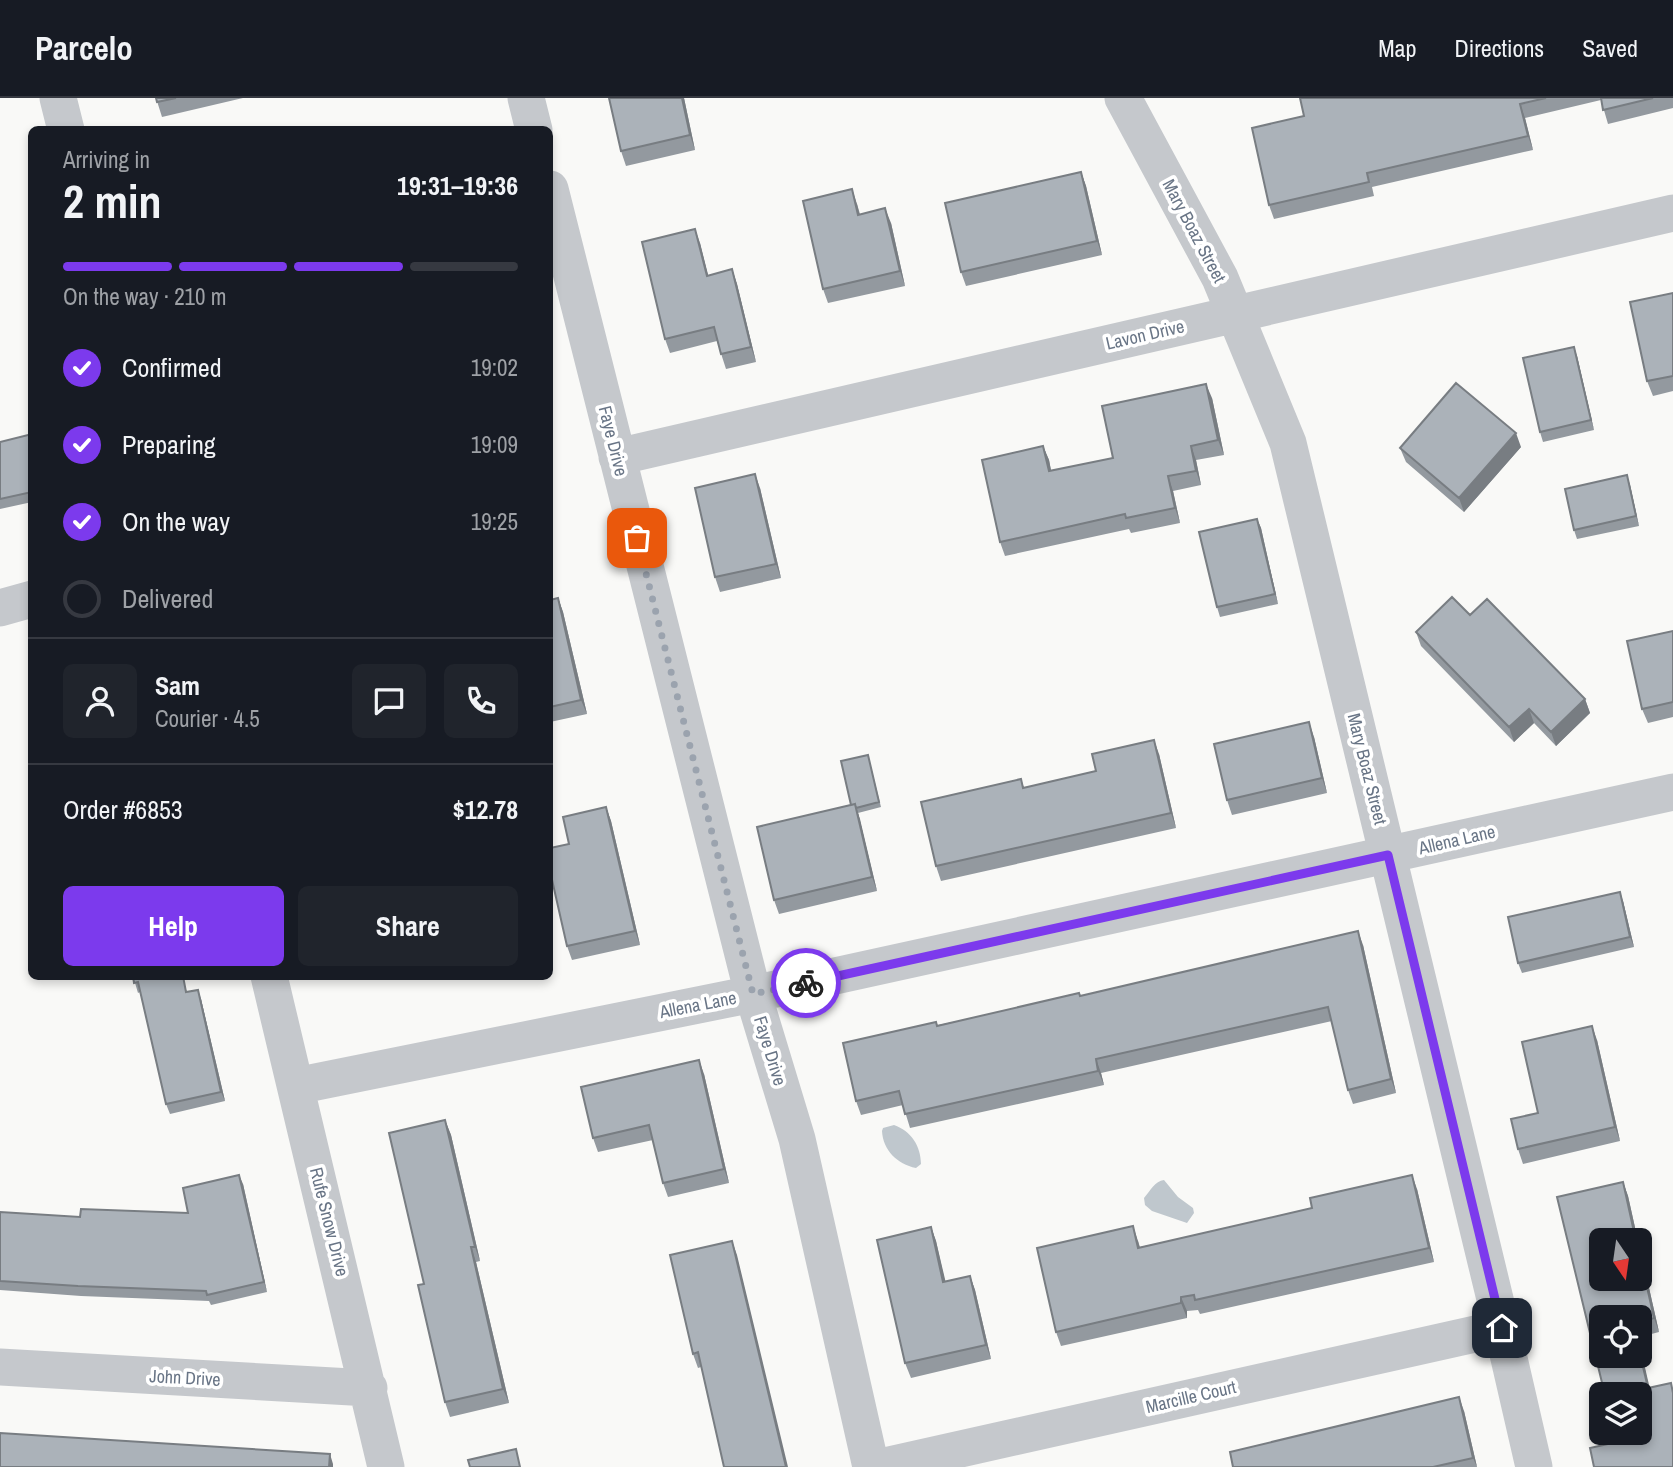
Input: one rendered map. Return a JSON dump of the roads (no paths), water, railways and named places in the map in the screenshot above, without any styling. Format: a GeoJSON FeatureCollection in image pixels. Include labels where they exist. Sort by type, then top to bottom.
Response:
{"type":"FeatureCollection","features":[{"type":"Feature","properties":{"kind":"street"},"geometry":{"type":"LineString","coordinates":[[58,98],[65,126]]}},
{"type":"Feature","properties":{"kind":"street"},"geometry":{"type":"LineString","coordinates":[[526,98],[533,126]]}},
{"type":"Feature","properties":{"kind":"street","name":"Mary Boaz Street"},"geometry":{"type":"LineString","coordinates":[[1123,98],[1220,278],[1288,443],[1534,1467]]}},
{"type":"Feature","properties":{"kind":"street","name":"Faye Drive"},"geometry":{"type":"LineString","coordinates":[[553,201],[753,994],[797,1139],[871,1467]]}},
{"type":"Feature","properties":{"kind":"street","name":"Lavon Drive"},"geometry":{"type":"LineString","coordinates":[[617,457],[1673,213]]}},
{"type":"Feature","properties":{"kind":"street"},"geometry":{"type":"LineString","coordinates":[[0,608],[28,600]]}},
{"type":"Feature","properties":{"kind":"street","name":"Allena Lane"},"geometry":{"type":"LineString","coordinates":[[296,1086],[753,994],[1673,792]]}},
{"type":"Feature","properties":{"kind":"street","name":"Rufe Snow Drive"},"geometry":{"type":"LineString","coordinates":[[271,980],[386,1467]]}},
{"type":"Feature","properties":{"kind":"street","name":"Marcille Court"},"geometry":{"type":"LineString","coordinates":[[880,1467],[1502,1328]]}},
{"type":"Feature","properties":{"kind":"street","name":"John Drive"},"geometry":{"type":"LineString","coordinates":[[0,1367],[369,1388]]}}]}
